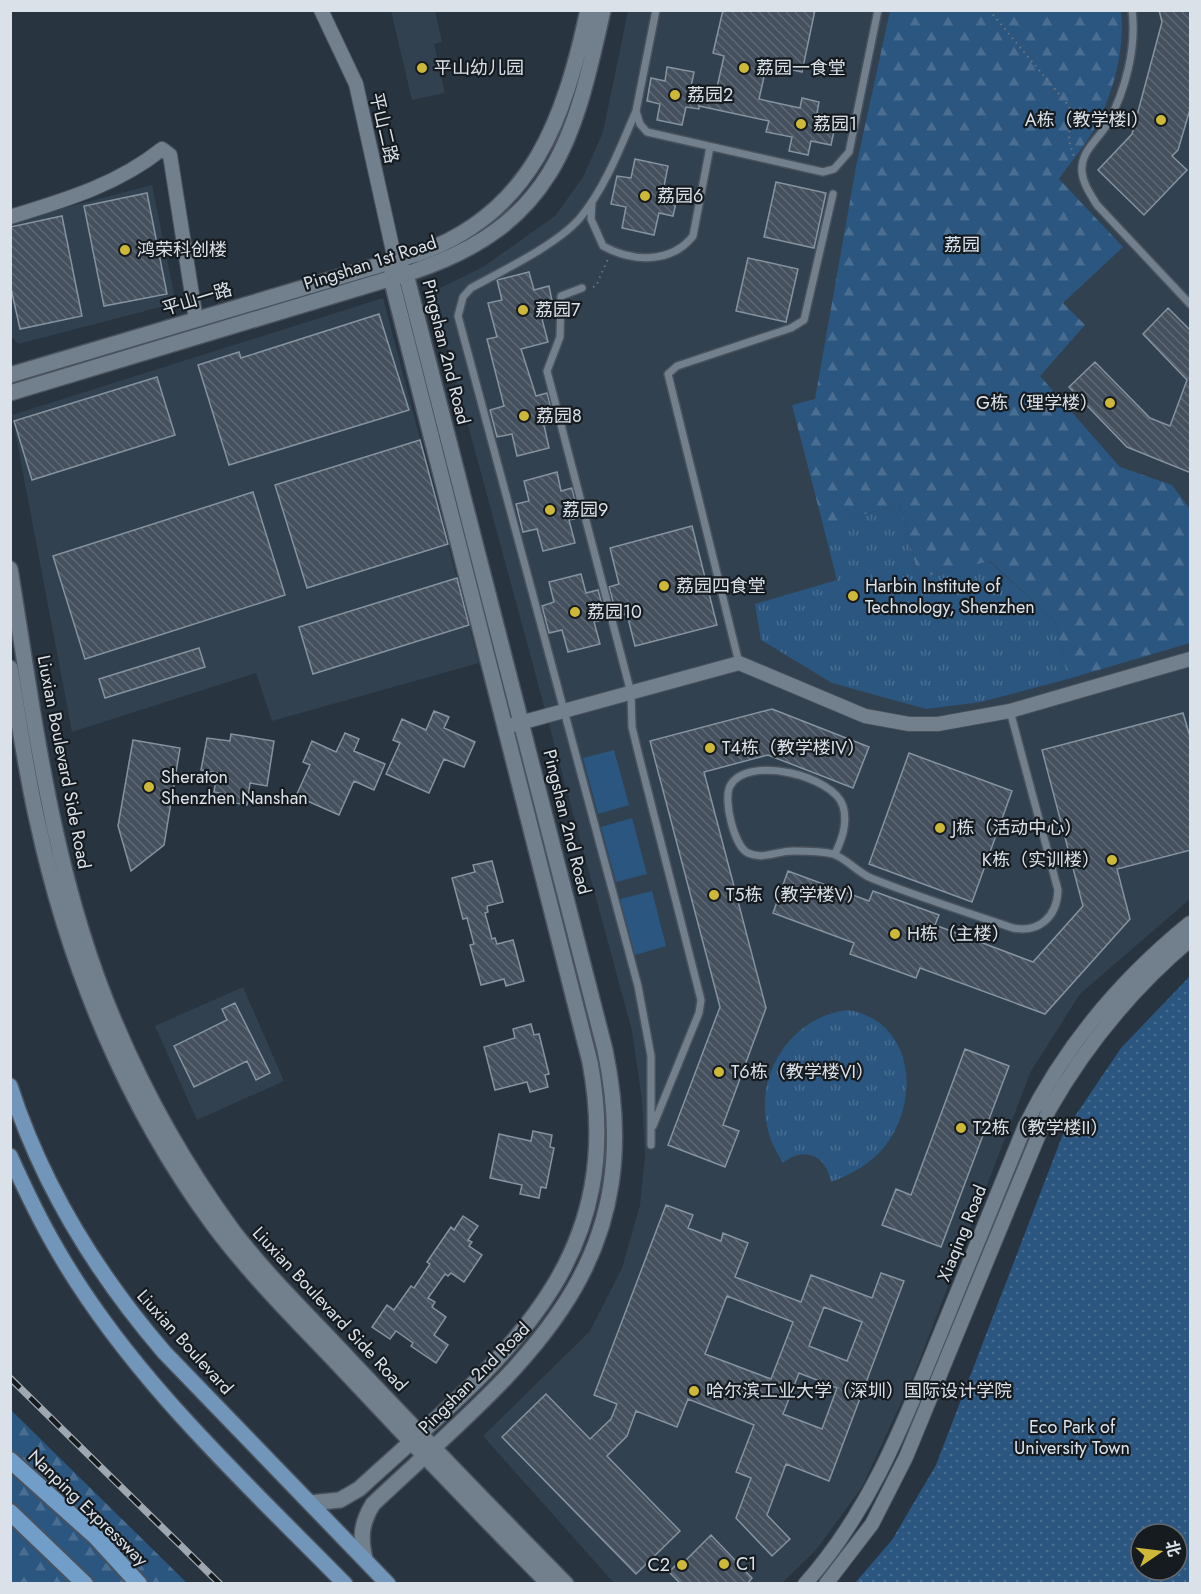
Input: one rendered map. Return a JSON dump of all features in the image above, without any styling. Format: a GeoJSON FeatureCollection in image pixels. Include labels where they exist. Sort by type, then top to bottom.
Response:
{"type":"FeatureCollection","features":[{"type":"Feature","properties":{"kind":"highway","name":"Nanping Expressway"},"geometry":{"type":"LineString","coordinates":[[10,1460],[96,1537],[139,1584]]}},
{"type":"Feature","properties":{"kind":"highway"},"geometry":{"type":"LineString","coordinates":[[10,1512],[85,1584]]}},
{"type":"Feature","properties":{"kind":"main road","name":"Liuxian Boulevard"},"geometry":{"type":"LineString","coordinates":[[10,1086],[58,1195],[104,1277],[164,1352],[388,1584]]}},
{"type":"Feature","properties":{"kind":"main road"},"geometry":{"type":"LineString","coordinates":[[10,1156],[55,1247],[118,1338],[190,1424],[345,1584]]}},
{"type":"Feature","properties":{"kind":"street","name":"平山二路"},"geometry":{"type":"LineString","coordinates":[[321,10],[356,84],[395,260]]}},
{"type":"Feature","properties":{"kind":"street","name":"Pingshan 1st Road"},"geometry":{"type":"LineString","coordinates":[[395,260],[444,244],[464,234],[482,222],[516,188],[547,144],[558,119],[575,67],[588,10]]}},
{"type":"Feature","properties":{"kind":"street","name":"Pingshan 1st Road"},"geometry":{"type":"LineString","coordinates":[[10,393],[398,276],[443,261],[487,237],[509,220],[545,182],[559,160],[578,112],[603,10]]}},
{"type":"Feature","properties":{"kind":"street"},"geometry":{"type":"LineString","coordinates":[[10,217],[96,190],[142,165],[162,149],[170,155],[196,320]]}},
{"type":"Feature","properties":{"kind":"street","name":"Pingshan 2nd Road"},"geometry":{"type":"LineString","coordinates":[[310,1503],[327,1503],[350,1495],[492,1367],[513,1343],[548,1296],[572,1254],[586,1217],[595,1178],[598,1140],[597,1098],[590,1062],[505,727],[395,260]]}},
{"type":"Feature","properties":{"kind":"street","name":"平山一路"},"geometry":{"type":"LineString","coordinates":[[10,375],[395,260]]}},
{"type":"Feature","properties":{"kind":"street","name":"Pingshan 2nd Road"},"geometry":{"type":"LineString","coordinates":[[364,1559],[361,1543],[365,1516],[373,1504],[525,1359],[553,1324],[590,1258],[608,1200],[614,1165],[615,1108],[612,1081],[521,723],[398,276]]}},
{"type":"Feature","properties":{"kind":"street","name":"Liuxian Boulevard Side Road"},"geometry":{"type":"LineString","coordinates":[[10,569],[45,786],[57,842],[97,975],[132,1060],[184,1157],[256,1260],[549,1584]]}},
{"type":"Feature","properties":{"kind":"street"},"geometry":{"type":"LineString","coordinates":[[505,727],[739,663],[865,716],[909,724],[967,720],[1010,711],[1191,659]]}},
{"type":"Feature","properties":{"kind":"street","name":"Liuxian Boulevard Side Road"},"geometry":{"type":"LineString","coordinates":[[10,668],[30,788],[58,904],[88,992],[126,1078],[174,1165],[231,1248],[415,1438]]}},
{"type":"Feature","properties":{"kind":"street","name":"Xiaqing Road"},"geometry":{"type":"LineString","coordinates":[[805,1584],[844,1537],[883,1469],[1025,1126],[1044,1088],[1068,1050],[1121,985],[1191,923]]}},
{"type":"Feature","properties":{"kind":"street","name":"Xiaqing Road"},"geometry":{"type":"LineString","coordinates":[[826,1584],[872,1524],[906,1457],[1049,1110],[1078,1062],[1110,1020],[1150,976],[1191,940]]}},
{"type":"Feature","properties":{"kind":"street","name":"Liuxian Boulevard Side Road"},"geometry":{"type":"LineString","coordinates":[[428,1452],[566,1584]]}},
{"type":"Feature","properties":{"kind":"lane"},"geometry":{"type":"LineString","coordinates":[[651,1144],[653,1091],[648,1027],[458,316],[463,297],[471,288],[564,232],[580,218],[592,200],[636,111],[656,10]]}},
{"type":"Feature","properties":{"kind":"lane"},"geometry":{"type":"LineString","coordinates":[[636,111],[640,124],[647,132],[823,172],[834,169],[849,152],[878,10]]}},
{"type":"Feature","properties":{"kind":"lane"},"geometry":{"type":"LineString","coordinates":[[1132,10],[1131,47],[1121,93],[1107,125],[1089,147],[1082,171],[1086,187],[1097,205],[1191,304]]}},
{"type":"Feature","properties":{"kind":"lane"},"geometry":{"type":"LineString","coordinates":[[592,200],[591,219],[597,237],[603,246],[611,251],[637,258],[653,258],[684,247],[693,236],[699,218],[710,147]]}},
{"type":"Feature","properties":{"kind":"lane"},"geometry":{"type":"LineString","coordinates":[[739,663],[668,374],[677,366],[791,328],[804,320],[833,194]]}},
{"type":"Feature","properties":{"kind":"lane"},"geometry":{"type":"LineString","coordinates":[[582,288],[561,296],[560,337],[547,372],[632,693],[632,727],[701,1000],[699,1013],[651,1131]]}},
{"type":"Feature","properties":{"kind":"lane"},"geometry":{"type":"LineString","coordinates":[[835,854],[843,837],[846,818],[843,804],[827,787],[774,769],[736,778],[729,788],[727,799],[736,841],[747,852],[763,856],[791,851],[835,854],[871,878],[1013,928],[1037,928],[1047,921],[1058,899],[1058,890],[1010,711]]}},
{"type":"Feature","properties":{"kind":"path"},"geometry":{"type":"LineString","coordinates":[[989,10],[1069,106],[1072,117],[1067,136],[1082,171]]}},
{"type":"Feature","properties":{"kind":"path"},"geometry":{"type":"LineString","coordinates":[[582,288],[596,286],[611,251]]}},
{"type":"Feature","properties":{"kind":"shaded area","name":"平山幼儿园"},"geometry":{"type":"Polygon","coordinates":[[[391,11],[435,11],[442,42],[434,44],[445,93],[412,100],[391,11]]]}},
{"type":"Feature","properties":{"kind":"shaded area","name":"Harbin Institute of Technology, Shenzhen"},"geometry":{"type":"Polygon","coordinates":[[[628,11],[1190,11],[1190,899],[1080,994],[1031,1071],[913,1377],[862,1487],[816,1550],[782,1583],[614,1583],[483,1436],[590,1331],[622,1268],[640,1205],[645,1155],[642,1100],[632,1031],[432,292],[483,267],[555,216],[583,177],[603,132],[628,11]]]}},
{"type":"Feature","properties":{"kind":"shaded area"},"geometry":{"type":"Polygon","coordinates":[[[152,185],[176,303],[18,344],[11,336],[10,222],[152,185]]]}},
{"type":"Feature","properties":{"kind":"shaded area"},"geometry":{"type":"Polygon","coordinates":[[[383,298],[479,663],[272,721],[256,673],[72,732],[12,415],[383,298]]]}},
{"type":"Feature","properties":{"kind":"shaded area"},"geometry":{"type":"Polygon","coordinates":[[[243,987],[284,1081],[197,1120],[155,1026],[243,987]]]}},
{"type":"Feature","properties":{"kind":"green space","name":"荔园"},"geometry":{"type":"Polygon","coordinates":[[[890,11],[1121,11],[1122,38],[1118,66],[1110,93],[1091,134],[1059,179],[1123,247],[1063,303],[1085,325],[1040,376],[1120,467],[1172,485],[1190,509],[1190,643],[1068,679],[1055,621],[990,561],[919,578],[900,505],[823,525],[792,405],[815,399],[856,167],[890,11]]]}},
{"type":"Feature","properties":{"kind":"green space"},"geometry":{"type":"Polygon","coordinates":[[[900,505],[919,578],[989,561],[1055,621],[1068,679],[981,702],[926,709],[832,683],[761,640],[755,604],[837,580],[823,525],[900,505]]]}},
{"type":"Feature","properties":{"kind":"green space"},"geometry":{"type":"Polygon","coordinates":[[[614,750],[629,805],[598,814],[583,758],[614,750]]]}},
{"type":"Feature","properties":{"kind":"green space"},"geometry":{"type":"Polygon","coordinates":[[[632,818],[647,874],[616,882],[601,827],[632,818]]]}},
{"type":"Feature","properties":{"kind":"green space"},"geometry":{"type":"Polygon","coordinates":[[[652,891],[666,946],[635,955],[620,899],[652,891]]]}},
{"type":"Feature","properties":{"kind":"green space","name":"Eco Park of University Town"},"geometry":{"type":"Polygon","coordinates":[[[1190,976],[1190,1583],[855,1583],[892,1540],[936,1465],[1063,1134],[1121,1048],[1190,976]]]}},
{"type":"Feature","properties":{"kind":"green space"},"geometry":{"type":"Polygon","coordinates":[[[849,1010],[871,1017],[887,1030],[898,1046],[905,1065],[907,1086],[904,1107],[885,1146],[861,1168],[831,1182],[824,1165],[813,1156],[799,1155],[783,1163],[769,1135],[765,1105],[767,1085],[773,1066],[783,1049],[796,1034],[811,1022],[829,1014],[849,1010]]]}},
{"type":"Feature","properties":{"kind":"green space"},"geometry":{"type":"Polygon","coordinates":[[[11,1410],[187,1583],[11,1583],[11,1410]]]}},
{"type":"Feature","properties":{"kind":"building"},"geometry":{"type":"Polygon","coordinates":[[[723,10],[815,10],[802,72],[767,64],[759,99],[800,108],[802,98],[819,102],[817,113],[837,117],[831,145],[811,141],[808,155],[789,151],[792,137],[766,132],[769,121],[699,106],[699,109],[686,107],[682,125],[657,120],[660,104],[647,101],[651,78],[665,81],[667,67],[694,72],[691,87],[716,92],[724,56],[713,53],[723,10]]]}},
{"type":"Feature","properties":{"kind":"building","name":"A栋（教学楼I）"},"geometry":{"type":"Polygon","coordinates":[[[1159,10],[1191,10],[1191,106],[1178,150],[1172,156],[1187,170],[1144,215],[1098,170],[1132,134],[1162,22],[1159,10]]]}},
{"type":"Feature","properties":{"kind":"building","name":"荔园6"},"geometry":{"type":"Polygon","coordinates":[[[635,159],[668,166],[664,186],[679,189],[673,216],[659,213],[654,235],[622,228],[626,207],[611,204],[617,176],[631,178],[635,159]]]}},
{"type":"Feature","properties":{"kind":"building"},"geometry":{"type":"Polygon","coordinates":[[[776,182],[826,193],[814,248],[764,237],[776,182]]]}},
{"type":"Feature","properties":{"kind":"building","name":"鸿荣科创楼"},"geometry":{"type":"Polygon","coordinates":[[[147,193],[167,294],[104,306],[84,206],[147,193]]]}},
{"type":"Feature","properties":{"kind":"building"},"geometry":{"type":"Polygon","coordinates":[[[62,216],[82,316],[20,329],[10,284],[10,227],[62,216]]]}},
{"type":"Feature","properties":{"kind":"building"},"geometry":{"type":"Polygon","coordinates":[[[748,258],[798,269],[786,322],[736,311],[748,258]]]}},
{"type":"Feature","properties":{"kind":"building"},"geometry":{"type":"Polygon","coordinates":[[[529,272],[534,290],[549,286],[555,316],[542,319],[548,342],[521,349],[536,396],[547,393],[555,423],[544,425],[549,448],[517,456],[512,434],[497,437],[490,410],[504,406],[487,339],[497,337],[488,303],[502,300],[497,280],[529,272]]]}},
{"type":"Feature","properties":{"kind":"building","name":"G栋（理学楼）"},"geometry":{"type":"Polygon","coordinates":[[[1168,308],[1191,331],[1191,473],[1127,447],[1069,387],[1095,362],[1150,418],[1170,426],[1187,380],[1143,334],[1168,308]]]}},
{"type":"Feature","properties":{"kind":"building"},"geometry":{"type":"Polygon","coordinates":[[[379,314],[409,410],[229,465],[198,365],[239,352],[241,358],[379,314]]]}},
{"type":"Feature","properties":{"kind":"building"},"geometry":{"type":"Polygon","coordinates":[[[157,377],[175,435],[32,480],[14,421],[157,377]]]}},
{"type":"Feature","properties":{"kind":"building"},"geometry":{"type":"Polygon","coordinates":[[[420,440],[448,544],[307,588],[275,485],[420,440]]]}},
{"type":"Feature","properties":{"kind":"building","name":"荔园9"},"geometry":{"type":"Polygon","coordinates":[[[557,472],[561,491],[572,488],[579,518],[569,520],[575,543],[543,551],[537,529],[523,532],[516,504],[529,501],[524,481],[557,472]]]}},
{"type":"Feature","properties":{"kind":"building"},"geometry":{"type":"Polygon","coordinates":[[[253,492],[285,595],[85,659],[53,556],[253,492]]]}},
{"type":"Feature","properties":{"kind":"building","name":"荔园四食堂"},"geometry":{"type":"Polygon","coordinates":[[[692,526],[717,625],[635,646],[627,614],[617,616],[609,587],[619,584],[610,548],[692,526]]]}},
{"type":"Feature","properties":{"kind":"building","name":"荔园10"},"geometry":{"type":"Polygon","coordinates":[[[581,574],[586,593],[598,590],[606,619],[594,622],[600,644],[568,652],[562,630],[549,633],[542,606],[554,602],[549,582],[581,574]]]}},
{"type":"Feature","properties":{"kind":"building"},"geometry":{"type":"Polygon","coordinates":[[[457,578],[469,625],[313,674],[299,627],[457,578]]]}},
{"type":"Feature","properties":{"kind":"building"},"geometry":{"type":"Polygon","coordinates":[[[199,648],[205,667],[105,698],[99,679],[199,648]]]}},
{"type":"Feature","properties":{"kind":"building"},"geometry":{"type":"Polygon","coordinates":[[[772,709],[869,747],[853,788],[768,755],[704,772],[766,1008],[723,1125],[739,1131],[725,1167],[668,1145],[720,1007],[650,741],[772,709]]]}},
{"type":"Feature","properties":{"kind":"building"},"geometry":{"type":"Polygon","coordinates":[[[434,711],[449,717],[444,728],[475,742],[464,767],[444,759],[429,793],[386,774],[400,743],[393,740],[402,719],[426,730],[434,711]]]}},
{"type":"Feature","properties":{"kind":"building","name":"K栋（实训楼）"},"geometry":{"type":"Polygon","coordinates":[[[1183,713],[1191,740],[1191,850],[1117,869],[1130,919],[1045,1014],[920,968],[916,978],[850,954],[854,943],[773,913],[788,871],[869,901],[873,891],[939,915],[935,925],[1033,962],[1083,906],[1042,750],[1183,713]]]}},
{"type":"Feature","properties":{"kind":"building"},"geometry":{"type":"Polygon","coordinates":[[[345,733],[359,739],[354,751],[385,764],[374,790],[354,781],[339,815],[296,796],[310,765],[303,762],[312,741],[336,752],[345,733]]]}},
{"type":"Feature","properties":{"kind":"building"},"geometry":{"type":"Polygon","coordinates":[[[231,734],[274,741],[267,786],[250,783],[247,805],[229,802],[230,795],[214,792],[217,773],[201,770],[207,738],[230,741],[231,734]]]}},
{"type":"Feature","properties":{"kind":"building","name":"Sheraton Shenzhen Nanshan"},"geometry":{"type":"Polygon","coordinates":[[[133,740],[180,748],[164,845],[131,871],[118,826],[133,740]]]}},
{"type":"Feature","properties":{"kind":"building","name":"J栋（活动中心）"},"geometry":{"type":"Polygon","coordinates":[[[909,753],[1012,791],[972,902],[869,864],[909,753]]]}},
{"type":"Feature","properties":{"kind":"building"},"geometry":{"type":"Polygon","coordinates":[[[492,861],[503,902],[487,906],[488,912],[485,913],[492,939],[495,938],[497,944],[513,940],[524,981],[506,986],[504,979],[481,985],[470,945],[474,944],[467,918],[463,919],[452,878],[475,872],[473,865],[492,861]]]}},
{"type":"Feature","properties":{"kind":"building"},"geometry":{"type":"Polygon","coordinates":[[[235,1003],[270,1073],[256,1080],[247,1061],[194,1087],[174,1046],[227,1020],[222,1009],[235,1003]]]}},
{"type":"Feature","properties":{"kind":"building"},"geometry":{"type":"Polygon","coordinates":[[[531,1024],[534,1035],[539,1034],[549,1074],[545,1075],[548,1087],[530,1092],[527,1082],[495,1090],[484,1047],[515,1038],[513,1029],[531,1024]]]}},
{"type":"Feature","properties":{"kind":"building","name":"T2栋（教学楼II）"},"geometry":{"type":"Polygon","coordinates":[[[965,1049],[1009,1066],[941,1247],[882,1225],[896,1189],[911,1195],[965,1049]]]}},
{"type":"Feature","properties":{"kind":"building"},"geometry":{"type":"Polygon","coordinates":[[[533,1131],[552,1135],[550,1147],[554,1148],[546,1188],[541,1187],[539,1198],[520,1194],[522,1185],[490,1178],[499,1134],[531,1141],[533,1131]]]}},
{"type":"Feature","properties":{"kind":"building","name":"哈尔滨工业大学（深圳）国际设计学院"},"geometry":{"type":"Polygon","coordinates":[[[666,1205],[693,1215],[688,1228],[721,1241],[723,1233],[748,1243],[735,1277],[801,1302],[811,1275],[872,1298],[881,1273],[904,1281],[829,1481],[786,1464],[767,1515],[790,1539],[772,1556],[736,1518],[751,1478],[736,1472],[754,1425],[688,1399],[677,1427],[636,1411],[627,1436],[607,1456],[680,1531],[636,1574],[502,1437],[546,1394],[590,1439],[611,1419],[617,1404],[594,1395],[666,1205]],[[727,1296],[705,1354],[771,1379],[793,1322],[727,1296]],[[824,1307],[809,1346],[847,1361],[862,1322],[824,1307]],[[799,1373],[783,1414],[822,1429],[837,1388],[799,1373]]]}},
{"type":"Feature","properties":{"kind":"building"},"geometry":{"type":"Polygon","coordinates":[[[463,1216],[478,1226],[468,1240],[472,1242],[469,1246],[482,1255],[464,1282],[451,1273],[448,1276],[445,1274],[428,1298],[435,1302],[432,1307],[446,1317],[434,1335],[448,1345],[436,1363],[411,1346],[413,1343],[396,1331],[390,1339],[372,1327],[387,1305],[394,1310],[411,1286],[414,1288],[430,1264],[427,1262],[451,1227],[454,1230],[463,1216]]]}},
{"type":"Feature","properties":{"kind":"building"},"geometry":{"type":"Polygon","coordinates":[[[711,1535],[752,1578],[747,1584],[681,1584],[669,1572],[682,1559],[685,1561],[711,1535]]]}},
{"type":"Feature","properties":{"kind":"railway"},"geometry":{"type":"LineString","coordinates":[[10,1378],[220,1584]]}},
{"type":"Feature","properties":{"kind":"place","name":"平山幼儿园"},"geometry":{"type":"Point","coordinates":[422,68]}},
{"type":"Feature","properties":{"kind":"place","name":"荔园一食堂"},"geometry":{"type":"Point","coordinates":[744,68]}},
{"type":"Feature","properties":{"kind":"place","name":"荔园2"},"geometry":{"type":"Point","coordinates":[675,95]}},
{"type":"Feature","properties":{"kind":"place","name":"A栋（教学楼I）"},"geometry":{"type":"Point","coordinates":[1161,120]}},
{"type":"Feature","properties":{"kind":"place","name":"荔园1"},"geometry":{"type":"Point","coordinates":[801,124]}},
{"type":"Feature","properties":{"kind":"place","name":"荔园6"},"geometry":{"type":"Point","coordinates":[645,196]}},
{"type":"Feature","properties":{"kind":"place","name":"鸿荣科创楼"},"geometry":{"type":"Point","coordinates":[125,250]}},
{"type":"Feature","properties":{"kind":"place","name":"荔园7"},"geometry":{"type":"Point","coordinates":[523,310]}},
{"type":"Feature","properties":{"kind":"place","name":"G栋（理学楼）"},"geometry":{"type":"Point","coordinates":[1110,403]}},
{"type":"Feature","properties":{"kind":"place","name":"荔园8"},"geometry":{"type":"Point","coordinates":[524,416]}},
{"type":"Feature","properties":{"kind":"place","name":"荔园9"},"geometry":{"type":"Point","coordinates":[550,510]}},
{"type":"Feature","properties":{"kind":"place","name":"荔园四食堂"},"geometry":{"type":"Point","coordinates":[664,586]}},
{"type":"Feature","properties":{"kind":"place","name":"Harbin Institute of Technology, Shenzhen"},"geometry":{"type":"Point","coordinates":[853,596]}},
{"type":"Feature","properties":{"kind":"place","name":"荔园10"},"geometry":{"type":"Point","coordinates":[575,612]}},
{"type":"Feature","properties":{"kind":"place","name":"T4栋（教学楼IV）"},"geometry":{"type":"Point","coordinates":[710,748]}},
{"type":"Feature","properties":{"kind":"place","name":"Sheraton Shenzhen Nanshan"},"geometry":{"type":"Point","coordinates":[149,787]}},
{"type":"Feature","properties":{"kind":"place","name":"J栋（活动中心）"},"geometry":{"type":"Point","coordinates":[940,828]}},
{"type":"Feature","properties":{"kind":"place","name":"K栋（实训楼）"},"geometry":{"type":"Point","coordinates":[1112,860]}},
{"type":"Feature","properties":{"kind":"place","name":"T5栋（教学楼V）"},"geometry":{"type":"Point","coordinates":[714,895]}},
{"type":"Feature","properties":{"kind":"place","name":"H栋（主楼）"},"geometry":{"type":"Point","coordinates":[895,934]}},
{"type":"Feature","properties":{"kind":"place","name":"T6栋（教学楼VI）"},"geometry":{"type":"Point","coordinates":[719,1072]}},
{"type":"Feature","properties":{"kind":"place","name":"T2栋（教学楼II）"},"geometry":{"type":"Point","coordinates":[961,1128]}},
{"type":"Feature","properties":{"kind":"place","name":"哈尔滨工业大学（深圳）国际设计学院"},"geometry":{"type":"Point","coordinates":[694,1391]}},
{"type":"Feature","properties":{"kind":"place","name":"C1"},"geometry":{"type":"Point","coordinates":[724,1564]}},
{"type":"Feature","properties":{"kind":"place","name":"C2"},"geometry":{"type":"Point","coordinates":[682,1565]}}]}
